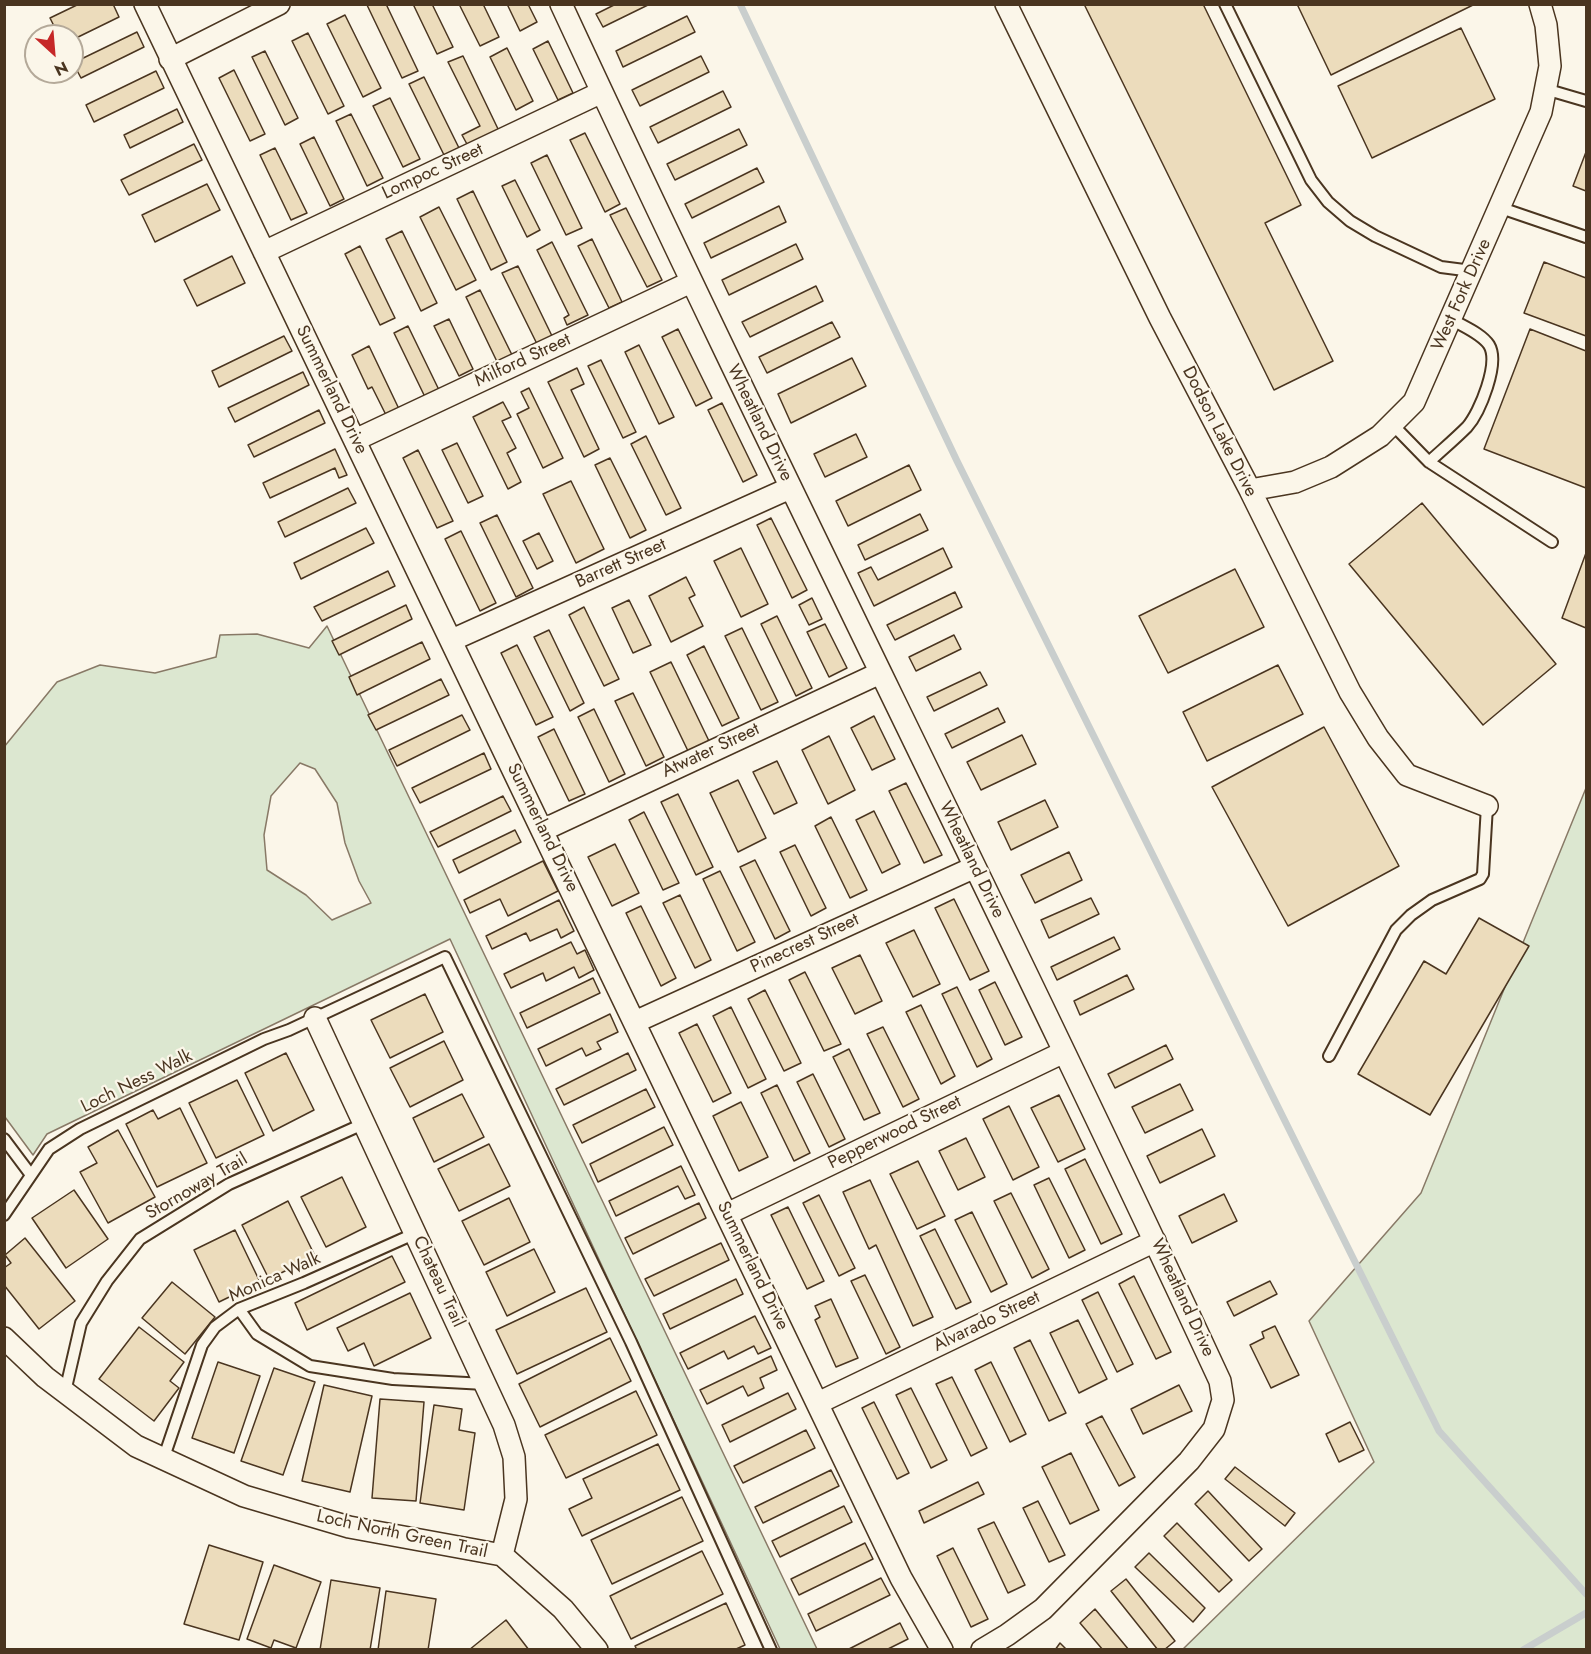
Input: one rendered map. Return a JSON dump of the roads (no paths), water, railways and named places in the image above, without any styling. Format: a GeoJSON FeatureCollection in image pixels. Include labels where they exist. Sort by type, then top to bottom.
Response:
{"type":"FeatureCollection","features":[{"type":"Feature","properties":{"kind":"street","name":"Summerland Drive"},"geometry":{"type":"LineString","coordinates":[[145,4],[901,1578],[942,1650]]}},
{"type":"Feature","properties":{"kind":"street"},"geometry":{"type":"LineString","coordinates":[[170,59],[279,4]]}},
{"type":"Feature","properties":{"kind":"street","name":"Wheatland Drive"},"geometry":{"type":"LineString","coordinates":[[561,4],[691,282],[975,867],[1220,1381],[1222,1407],[1214,1429],[1190,1461],[1043,1609],[982,1650]]}},
{"type":"Feature","properties":{"kind":"street","name":"Dodson Lake Drive"},"geometry":{"type":"LineString","coordinates":[[1006,4],[1160,318],[1250,490],[1350,692],[1378,738],[1407,775],[1487,806]]}},
{"type":"Feature","properties":{"kind":"street","name":"West Fork Drive"},"geometry":{"type":"LineString","coordinates":[[1250,490],[1295,482],[1331,467],[1380,436],[1414,402],[1501,208],[1541,112],[1550,66],[1546,25],[1540,4]]}},
{"type":"Feature","properties":{"kind":"street","name":"Lompoc Street"},"geometry":{"type":"LineString","coordinates":[[264,252],[602,92]]}},
{"type":"Feature","properties":{"kind":"street","name":"Milford Street"},"geometry":{"type":"LineString","coordinates":[[355,440],[691,282]]}},
{"type":"Feature","properties":{"kind":"street","name":"Barrett Street"},"geometry":{"type":"LineString","coordinates":[[452,640],[790,488]]}},
{"type":"Feature","properties":{"kind":"street","name":"Atwater Street"},"geometry":{"type":"LineString","coordinates":[[543,830],[880,673]]}},
{"type":"Feature","properties":{"kind":"street","name":"Pinecrest Street"},"geometry":{"type":"LineString","coordinates":[[635,1022],[975,867]]}},
{"type":"Feature","properties":{"kind":"street","name":"Chateau Trail"},"geometry":{"type":"LineString","coordinates":[[315,1018],[504,1425],[514,1457],[516,1499],[502,1555]]}},
{"type":"Feature","properties":{"kind":"street","name":"Pepperwood Street"},"geometry":{"type":"LineString","coordinates":[[727,1214],[1064,1052]]}},
{"type":"Feature","properties":{"kind":"street","name":"Alvarado Street"},"geometry":{"type":"LineString","coordinates":[[818,1403],[1155,1241]]}},
{"type":"Feature","properties":{"kind":"street","name":"Loch North Green Trail"},"geometry":{"type":"LineString","coordinates":[[4,1338],[45,1377],[136,1446],[244,1496],[349,1527],[502,1555],[563,1609],[597,1650]]}},
{"type":"Feature","properties":{"kind":"lane"},"geometry":{"type":"LineString","coordinates":[[1225,4],[1311,180],[1328,202],[1350,221],[1385,241],[1441,267],[1472,271]]}},
{"type":"Feature","properties":{"kind":"lane"},"geometry":{"type":"LineString","coordinates":[[1545,89],[1587,101]]}},
{"type":"Feature","properties":{"kind":"lane"},"geometry":{"type":"LineString","coordinates":[[1501,208],[1587,237]]}},
{"type":"Feature","properties":{"kind":"lane"},"geometry":{"type":"LineString","coordinates":[[1429,462],[1468,425],[1489,384],[1494,359],[1490,347],[1484,340],[1450,319]]}},
{"type":"Feature","properties":{"kind":"lane"},"geometry":{"type":"LineString","coordinates":[[1392,424],[1429,462],[1551,543]]}},
{"type":"Feature","properties":{"kind":"lane"},"geometry":{"type":"LineString","coordinates":[[1329,1056],[1396,930],[1411,915],[1432,900],[1480,879],[1484,874],[1487,806]]}},
{"type":"Feature","properties":{"kind":"lane","name":"Loch Ness Walk"},"geometry":{"type":"LineString","coordinates":[[4,1215],[49,1149],[80,1129],[264,1039],[289,1030],[445,957],[631,1342],[771,1650]]}},
{"type":"Feature","properties":{"kind":"lane","name":"Stornoway Trail"},"geometry":{"type":"LineString","coordinates":[[65,1392],[81,1323],[107,1281],[140,1239],[229,1184],[363,1124]]}},
{"type":"Feature","properties":{"kind":"lane"},"geometry":{"type":"LineString","coordinates":[[4,1139],[32,1175]]}},
{"type":"Feature","properties":{"kind":"lane","name":"Monica Walk"},"geometry":{"type":"LineString","coordinates":[[163,1460],[202,1345],[215,1327],[239,1309],[416,1233]]}},
{"type":"Feature","properties":{"kind":"lane"},"geometry":{"type":"LineString","coordinates":[[239,1309],[257,1334],[310,1366],[393,1379],[485,1384]]}},
{"type":"Feature","properties":{"kind":"waterway"},"geometry":{"type":"LineString","coordinates":[[740,4],[957,461],[1439,1431],[1586,1594]]}},
{"type":"Feature","properties":{"kind":"waterway"},"geometry":{"type":"LineString","coordinates":[[1523,1650],[1586,1613]]}}]}
